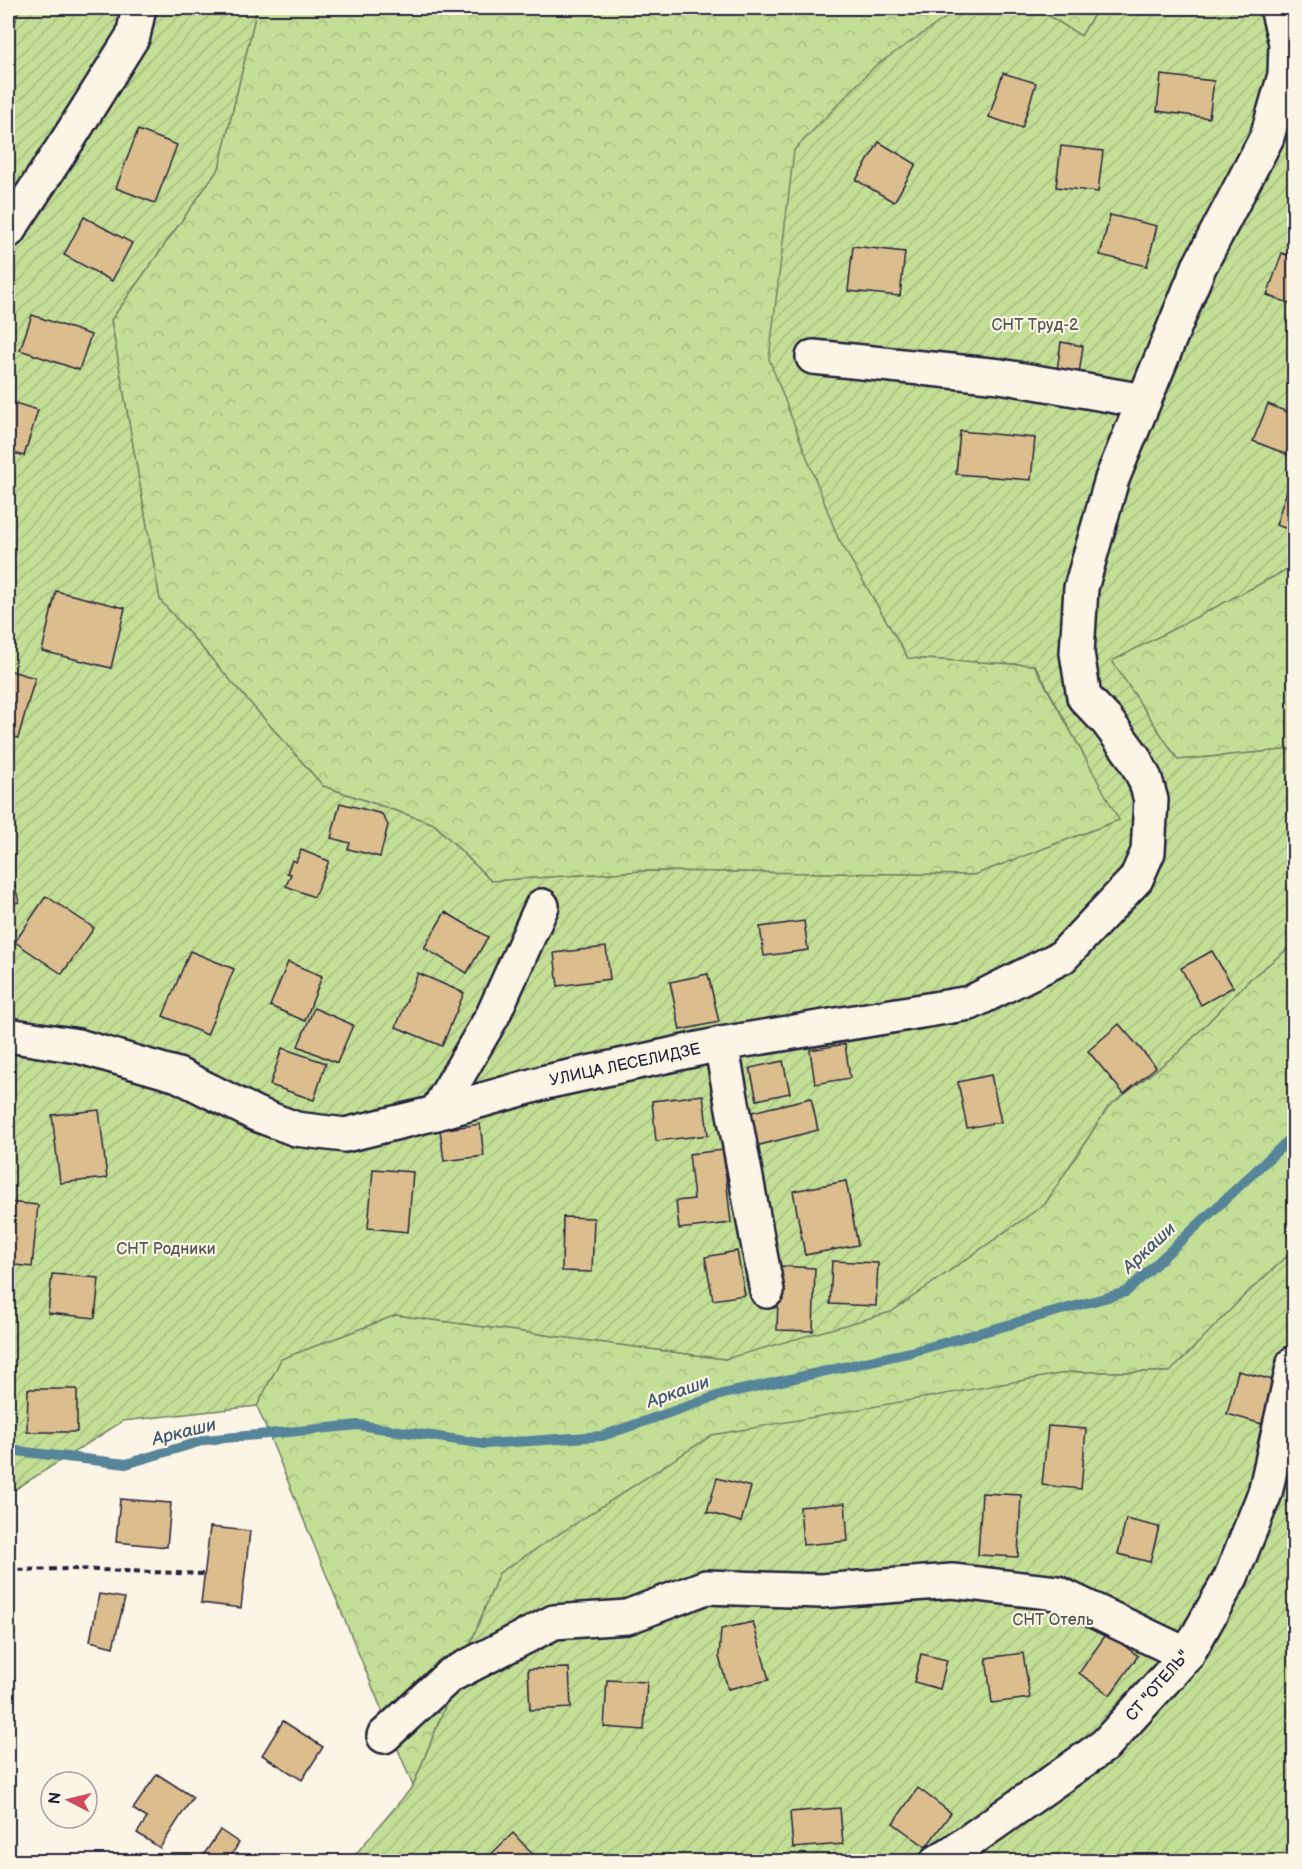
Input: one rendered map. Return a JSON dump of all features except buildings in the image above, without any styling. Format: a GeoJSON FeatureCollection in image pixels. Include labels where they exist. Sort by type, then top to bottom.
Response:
{"type":"FeatureCollection","features":[{"type":"Feature","properties":{"kind":"street"},"geometry":{"type":"LineString","coordinates":[[8,231],[133,36],[139,8]]}},
{"type":"Feature","properties":{"kind":"street"},"geometry":{"type":"LineString","coordinates":[[813,357],[1000,376],[1144,401],[1199,267],[1267,137],[1285,75],[1286,43],[1277,8]]}},
{"type":"Feature","properties":{"kind":"street","name":"УЛИЦА ЛЕСЕЛИДЗЕ"},"geometry":{"type":"LineString","coordinates":[[8,1035],[78,1046],[178,1076],[256,1114],[296,1129],[345,1135],[436,1113],[546,1082],[721,1044],[970,1003],[1062,957],[1136,879],[1148,852],[1151,800],[1145,779],[1133,756],[1084,697],[1077,653],[1081,588],[1112,479],[1144,401]]}},
{"type":"Feature","properties":{"kind":"street"},"geometry":{"type":"LineString","coordinates":[[436,1113],[493,1015],[542,906]]}},
{"type":"Feature","properties":{"kind":"street"},"geometry":{"type":"LineString","coordinates":[[721,1044],[768,1291]]}},
{"type":"Feature","properties":{"kind":"street","name":"СТ \"ОТЕЛЬ\""},"geometry":{"type":"LineString","coordinates":[[937,1862],[1105,1745],[1187,1655],[1231,1577],[1265,1493],[1294,1363]]}},
{"type":"Feature","properties":{"kind":"street"},"geometry":{"type":"LineString","coordinates":[[384,1736],[449,1676],[554,1622],[627,1617],[706,1587],[821,1591],[952,1581],[1057,1593],[1187,1655]]}},
{"type":"Feature","properties":{"kind":"path"},"geometry":{"type":"LineString","coordinates":[[8,1570],[73,1569],[204,1574]]}},
{"type":"Feature","properties":{"kind":"green space"},"geometry":{"type":"Polygon","coordinates":[[[8,8],[19,8],[8,53],[8,8]]]}},
{"type":"Feature","properties":{"kind":"green space","name":"СНТ Труд-2"},"geometry":{"type":"Polygon","coordinates":[[[19,8],[257,8],[219,168],[111,320],[160,600],[323,786],[434,824],[491,881],[644,871],[974,875],[1119,820],[1035,665],[908,658],[838,538],[769,359],[794,150],[875,66],[953,13],[1041,11],[1081,36],[1098,8],[1294,8],[1294,566],[1112,661],[1178,760],[1294,749],[1294,944],[1250,979],[1179,1052],[1108,1107],[1045,1204],[891,1312],[725,1359],[396,1315],[281,1359],[257,1406],[123,1421],[8,1494],[8,53],[19,8]]]}},
{"type":"Feature","properties":{"kind":"green space"},"geometry":{"type":"Polygon","coordinates":[[[257,8],[1098,8],[1081,36],[1041,11],[908,658],[1034,665],[1120,820],[974,875],[644,871],[491,881],[434,824],[323,786],[160,600],[111,320],[219,168],[257,8]]]}},
{"type":"Feature","properties":{"kind":"green space"},"geometry":{"type":"Polygon","coordinates":[[[1294,566],[1294,749],[1178,760],[1111,661],[1294,566]]]}},
{"type":"Feature","properties":{"kind":"green space"},"geometry":{"type":"Polygon","coordinates":[[[1294,944],[1294,1250],[1242,1298],[1171,1372],[1071,1372],[499,1573],[413,1786],[257,1406],[281,1359],[396,1315],[725,1359],[1045,1204],[1108,1107],[1179,1052],[1250,979],[1294,944]]]}},
{"type":"Feature","properties":{"kind":"green space","name":"СНТ Отель"},"geometry":{"type":"Polygon","coordinates":[[[1294,1250],[1294,1861],[349,1862],[413,1786],[499,1573],[712,1435],[1071,1372],[1170,1372],[1242,1298],[1294,1250]]]}},
{"type":"Feature","properties":{"kind":"waterway","name":"Аркаши"},"geometry":{"type":"LineString","coordinates":[[8,1450],[126,1464],[205,1440],[359,1425],[485,1444],[602,1436],[723,1394],[911,1352],[1126,1292],[1294,1135]]}},
{"type":"Feature","properties":{"kind":"park label","name":"СНТ Родники"},"geometry":{"type":"Point","coordinates":[166,1249]}}]}
